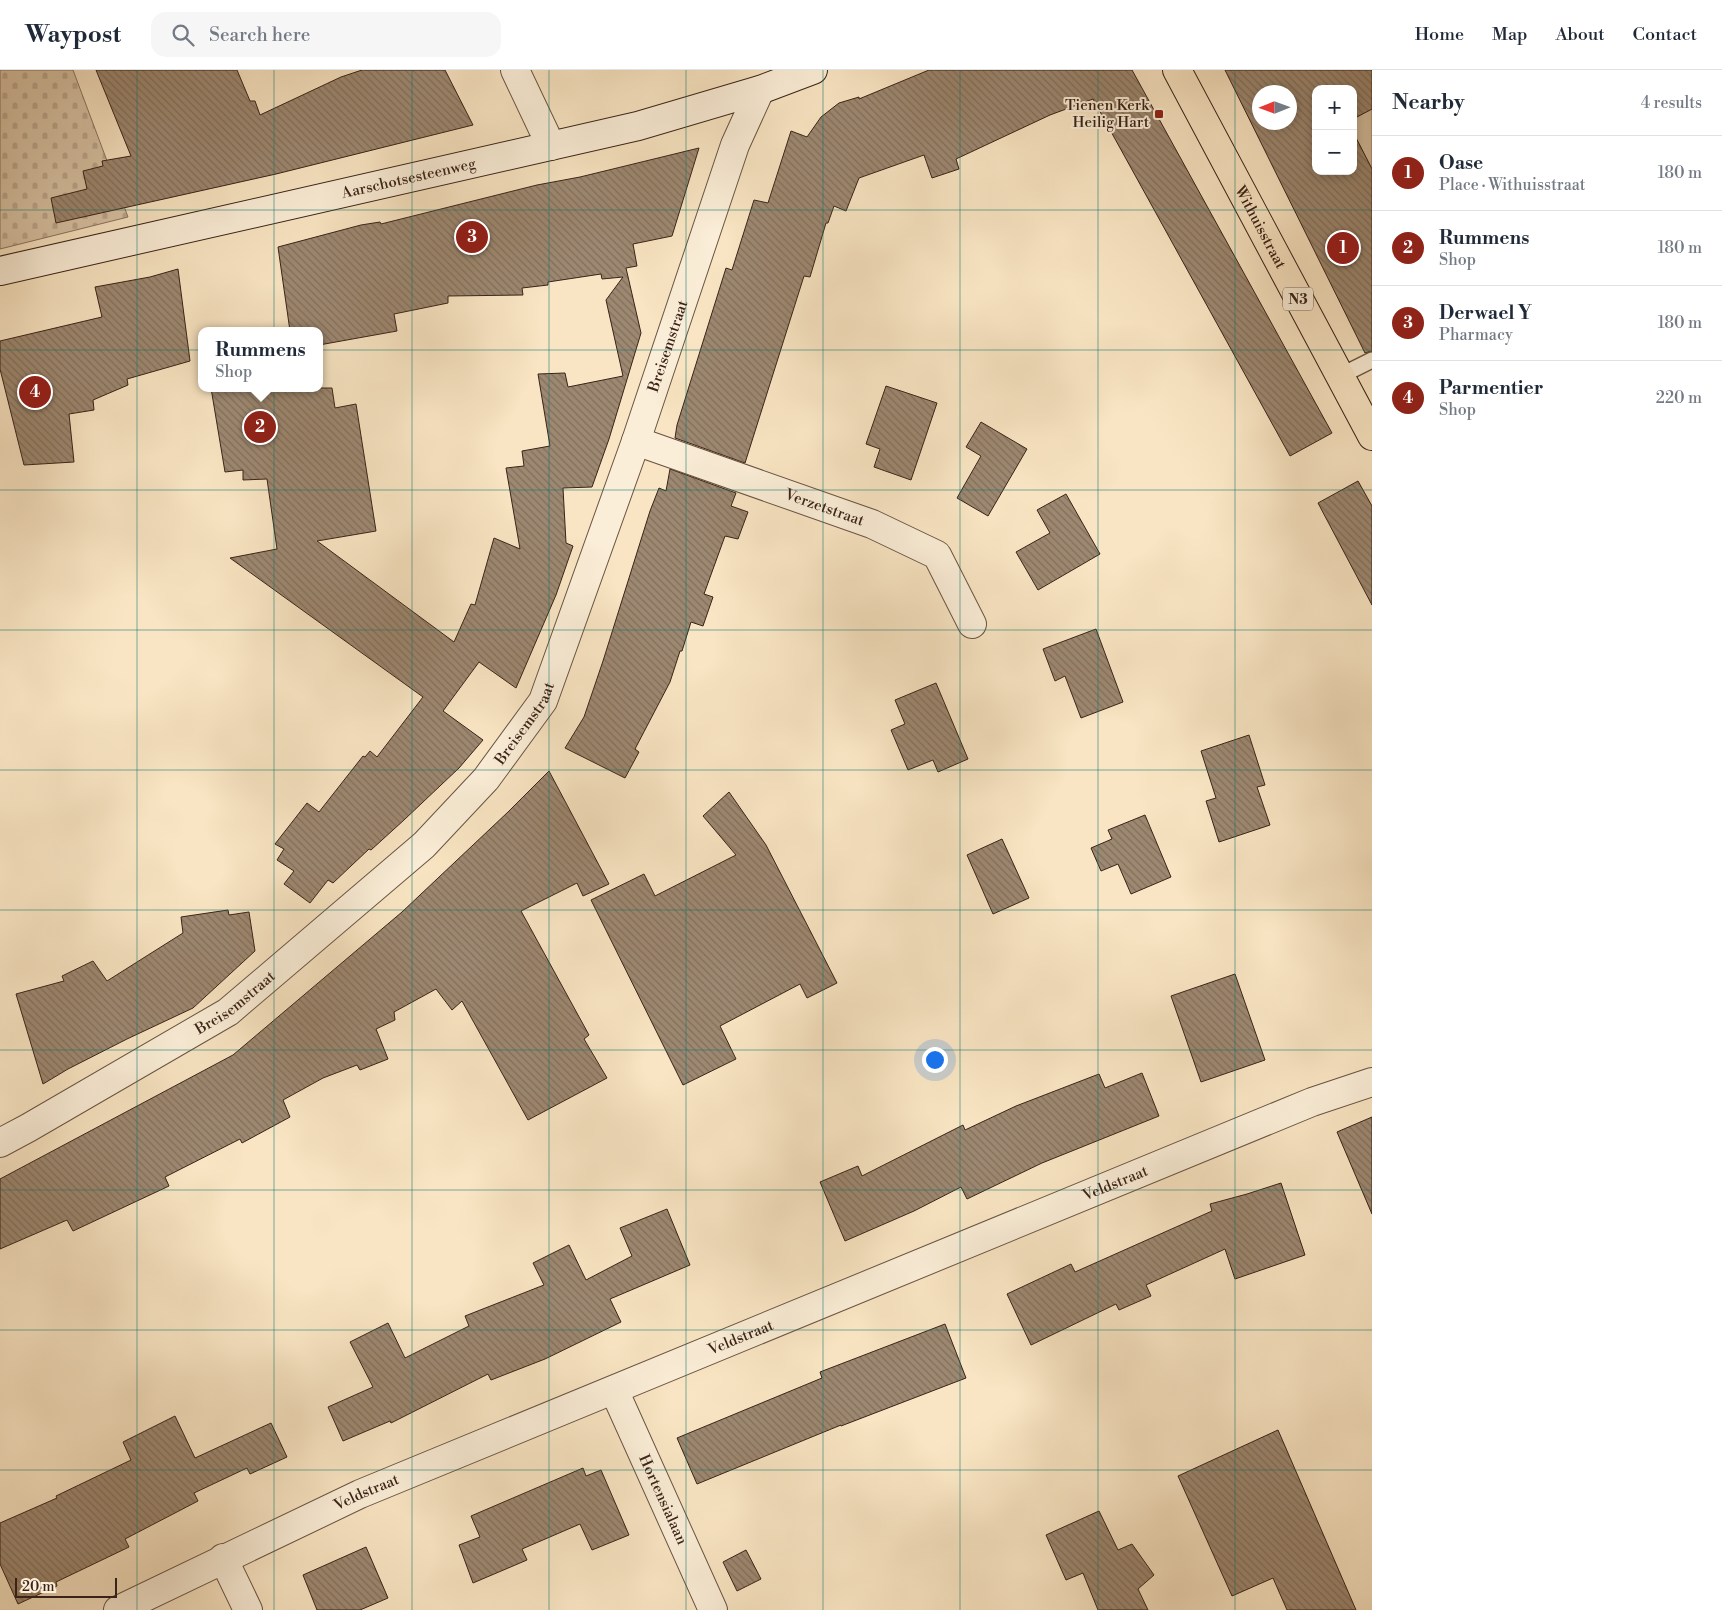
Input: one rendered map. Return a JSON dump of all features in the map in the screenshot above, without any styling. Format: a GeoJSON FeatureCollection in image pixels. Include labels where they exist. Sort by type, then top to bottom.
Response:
{"type":"FeatureCollection","features":[{"type":"Feature","properties":{"kind":"main road","name":"Withuisstraat"},"geometry":{"type":"LineString","coordinates":[[1177,70],[1372,436]]}},
{"type":"Feature","properties":{"kind":"street"},"geometry":{"type":"LineString","coordinates":[[515,70],[550,146]]}},
{"type":"Feature","properties":{"kind":"street","name":"Aarschotsesteenweg"},"geometry":{"type":"LineString","coordinates":[[0,271],[638,126],[760,90],[814,70]]}},
{"type":"Feature","properties":{"kind":"street","name":"Breisemstraat"},"geometry":{"type":"LineString","coordinates":[[0,1143],[228,1012],[424,845],[486,779],[543,702],[636,441],[734,145],[760,90]]}},
{"type":"Feature","properties":{"kind":"street","name":"Verzetstraat"},"geometry":{"type":"LineString","coordinates":[[636,441],[872,524],[937,555],[972,624]]}},
{"type":"Feature","properties":{"kind":"street","name":"Veldstraat"},"geometry":{"type":"LineString","coordinates":[[118,1610],[223,1558],[360,1494],[1312,1102],[1372,1082]]}},
{"type":"Feature","properties":{"kind":"street","name":"Hortensialaan"},"geometry":{"type":"LineString","coordinates":[[614,1390],[713,1610]]}},
{"type":"Feature","properties":{"kind":"street"},"geometry":{"type":"LineString","coordinates":[[223,1558],[248,1610]]}},
{"type":"Feature","properties":{"kind":"lane"},"geometry":{"type":"LineString","coordinates":[[1340,376],[1372,360]]}},
{"type":"Feature","properties":{"kind":"green space"},"geometry":{"type":"Polygon","coordinates":[[[0,70],[73,70],[128,217],[0,249],[0,70]]]}},
{"type":"Feature","properties":{"kind":"green space"},"geometry":{"type":"Polygon","coordinates":[[[1372,109],[1372,169],[1357,140],[1357,117],[1372,109]]]}},
{"type":"Feature","properties":{"kind":"building"},"geometry":{"type":"Polygon","coordinates":[[[96,70],[237,70],[250,101],[255,101],[260,115],[341,77],[362,70],[445,70],[473,125],[276,174],[56,223],[51,198],[87,189],[83,171],[103,166],[102,161],[131,156],[96,70]]]}},
{"type":"Feature","properties":{"kind":"building"},"geometry":{"type":"Polygon","coordinates":[[[929,70],[1132,70],[1332,433],[1290,456],[1093,99],[1050,115],[956,159],[959,169],[932,178],[924,155],[859,178],[846,211],[834,206],[828,223],[826,223],[810,277],[804,276],[745,463],[675,438],[677,425],[726,268],[732,270],[754,200],[768,203],[791,131],[807,137],[821,117],[839,103],[859,97],[859,99],[929,70]]]}},
{"type":"Feature","properties":{"kind":"building"},"geometry":{"type":"Polygon","coordinates":[[[1225,70],[1372,70],[1372,109],[1357,117],[1357,85],[1312,85],[1312,175],[1357,175],[1357,140],[1372,169],[1372,351],[1365,353],[1255,130],[1297,130],[1297,85],[1252,85],[1252,125],[1225,70]]]}},
{"type":"Feature","properties":{"kind":"building"},"geometry":{"type":"Polygon","coordinates":[[[699,148],[672,236],[633,244],[637,266],[626,268],[641,333],[609,439],[592,487],[563,488],[566,543],[573,546],[556,595],[516,688],[479,662],[443,711],[483,740],[459,768],[371,850],[369,849],[333,883],[328,880],[310,903],[284,884],[294,871],[277,860],[284,849],[275,844],[307,803],[319,812],[363,756],[365,757],[370,751],[377,757],[423,697],[230,558],[277,549],[267,479],[243,480],[243,470],[225,472],[212,392],[323,392],[323,388],[332,388],[335,408],[356,404],[376,531],[317,541],[454,642],[471,604],[475,605],[494,538],[520,549],[506,468],[524,466],[522,451],[550,446],[538,374],[565,373],[568,387],[623,376],[606,300],[623,277],[602,279],[601,274],[548,282],[548,285],[522,288],[523,295],[448,296],[448,303],[394,314],[397,331],[323,344],[323,327],[289,327],[278,247],[361,225],[380,222],[381,224],[537,185],[580,177],[699,148]]]}},
{"type":"Feature","properties":{"kind":"building"},"geometry":{"type":"Polygon","coordinates":[[[178,269],[190,361],[127,379],[128,385],[93,400],[94,410],[69,414],[74,462],[24,465],[0,369],[0,341],[102,317],[95,287],[150,277],[178,269]]]}},
{"type":"Feature","properties":{"kind":"building"},"geometry":{"type":"Polygon","coordinates":[[[886,386],[937,403],[911,480],[874,467],[880,449],[866,444],[886,386]]]}},
{"type":"Feature","properties":{"kind":"building"},"geometry":{"type":"Polygon","coordinates":[[[981,422],[1027,449],[988,516],[957,498],[981,456],[966,447],[981,422]]]}},
{"type":"Feature","properties":{"kind":"building"},"geometry":{"type":"Polygon","coordinates":[[[670,469],[736,493],[731,506],[748,512],[738,539],[725,536],[704,594],[713,597],[703,626],[691,622],[670,682],[635,749],[639,752],[625,778],[565,748],[584,717],[650,511],[659,488],[666,491],[670,469]]]}},
{"type":"Feature","properties":{"kind":"building"},"geometry":{"type":"Polygon","coordinates":[[[1358,481],[1372,506],[1372,605],[1318,503],[1358,481]]]}},
{"type":"Feature","properties":{"kind":"building"},"geometry":{"type":"Polygon","coordinates":[[[1066,494],[1100,554],[1038,590],[1016,552],[1050,533],[1037,510],[1066,494]]]}},
{"type":"Feature","properties":{"kind":"building"},"geometry":{"type":"Polygon","coordinates":[[[1096,629],[1123,702],[1081,718],[1065,676],[1055,681],[1043,649],[1096,629]]]}},
{"type":"Feature","properties":{"kind":"building"},"geometry":{"type":"Polygon","coordinates":[[[936,683],[968,759],[938,772],[933,760],[908,770],[891,730],[905,724],[895,700],[936,683]]]}},
{"type":"Feature","properties":{"kind":"building"},"geometry":{"type":"Polygon","coordinates":[[[1249,735],[1265,785],[1257,787],[1270,825],[1219,842],[1206,801],[1216,798],[1201,751],[1249,735]]]}},
{"type":"Feature","properties":{"kind":"building"},"geometry":{"type":"Polygon","coordinates":[[[549,771],[609,884],[583,896],[577,883],[521,911],[589,1035],[584,1039],[607,1078],[528,1120],[462,1001],[452,1010],[436,989],[394,1012],[395,1020],[376,1029],[388,1059],[360,1070],[357,1065],[323,1078],[283,1100],[290,1117],[242,1143],[240,1139],[165,1177],[169,1186],[73,1231],[67,1220],[0,1249],[0,1179],[233,1055],[402,912],[549,771]]]}},
{"type":"Feature","properties":{"kind":"building"},"geometry":{"type":"Polygon","coordinates":[[[729,792],[766,845],[837,983],[807,998],[800,984],[720,1026],[736,1059],[683,1085],[591,900],[644,874],[655,896],[736,855],[703,816],[729,792]]]}},
{"type":"Feature","properties":{"kind":"building"},"geometry":{"type":"Polygon","coordinates":[[[1145,815],[1171,877],[1131,894],[1118,864],[1101,871],[1091,848],[1112,839],[1108,830],[1145,815]]]}},
{"type":"Feature","properties":{"kind":"building"},"geometry":{"type":"Polygon","coordinates":[[[1002,839],[1029,898],[993,914],[967,855],[1002,839]]]}},
{"type":"Feature","properties":{"kind":"building"},"geometry":{"type":"Polygon","coordinates":[[[228,910],[229,915],[249,912],[255,951],[193,1008],[127,1039],[43,1084],[16,994],[64,981],[62,976],[93,961],[107,981],[183,933],[181,917],[228,910]]]}},
{"type":"Feature","properties":{"kind":"building"},"geometry":{"type":"Polygon","coordinates":[[[1235,974],[1265,1060],[1201,1082],[1171,996],[1235,974]]]}},
{"type":"Feature","properties":{"kind":"building"},"geometry":{"type":"Polygon","coordinates":[[[1142,1073],[1159,1116],[1042,1163],[967,1199],[961,1187],[914,1211],[845,1241],[820,1182],[858,1166],[862,1176],[963,1125],[965,1130],[1016,1106],[1099,1074],[1105,1088],[1142,1073]]]}},
{"type":"Feature","properties":{"kind":"building"},"geometry":{"type":"Polygon","coordinates":[[[1372,1117],[1372,1214],[1337,1132],[1372,1117]]]}},
{"type":"Feature","properties":{"kind":"building"},"geometry":{"type":"Polygon","coordinates":[[[1281,1183],[1305,1255],[1235,1279],[1225,1249],[1146,1285],[1151,1296],[1119,1310],[1116,1304],[1031,1345],[1007,1294],[1071,1264],[1075,1272],[1212,1211],[1210,1204],[1281,1183]]]}},
{"type":"Feature","properties":{"kind":"building"},"geometry":{"type":"Polygon","coordinates":[[[667,1209],[690,1265],[610,1299],[621,1322],[545,1359],[491,1380],[488,1374],[391,1423],[390,1421],[343,1441],[328,1407],[373,1387],[350,1342],[388,1323],[405,1358],[469,1326],[465,1316],[544,1285],[533,1263],[569,1245],[586,1280],[632,1256],[620,1228],[667,1209]]]}},
{"type":"Feature","properties":{"kind":"building"},"geometry":{"type":"Polygon","coordinates":[[[945,1324],[966,1378],[841,1425],[697,1484],[677,1438],[822,1378],[820,1372],[945,1324]]]}},
{"type":"Feature","properties":{"kind":"building"},"geometry":{"type":"Polygon","coordinates":[[[175,1416],[195,1458],[271,1423],[287,1457],[250,1474],[247,1468],[194,1493],[198,1501],[125,1539],[129,1547],[56,1582],[57,1586],[18,1604],[0,1564],[0,1523],[57,1498],[56,1496],[131,1460],[123,1442],[175,1416]]]}},
{"type":"Feature","properties":{"kind":"building"},"geometry":{"type":"Polygon","coordinates":[[[1278,1430],[1356,1610],[1287,1610],[1273,1578],[1232,1596],[1178,1476],[1278,1430]]]}},
{"type":"Feature","properties":{"kind":"building"},"geometry":{"type":"Polygon","coordinates":[[[583,1468],[586,1476],[601,1470],[629,1535],[592,1550],[580,1524],[522,1549],[527,1560],[473,1583],[459,1545],[480,1537],[471,1516],[583,1468]]]}},
{"type":"Feature","properties":{"kind":"building"},"geometry":{"type":"Polygon","coordinates":[[[1099,1511],[1118,1550],[1132,1544],[1154,1575],[1138,1589],[1148,1610],[1098,1610],[1083,1573],[1066,1580],[1046,1535],[1099,1511]]]}},
{"type":"Feature","properties":{"kind":"building"},"geometry":{"type":"Polygon","coordinates":[[[366,1547],[388,1598],[360,1610],[317,1610],[303,1575],[366,1547]]]}},
{"type":"Feature","properties":{"kind":"building"},"geometry":{"type":"Polygon","coordinates":[[[746,1550],[761,1579],[737,1591],[723,1562],[746,1550]]]}},
{"type":"Feature","properties":{"kind":"place","name":"Tienen Kerk Heilig Hart"},"geometry":{"type":"Point","coordinates":[1159,114]}},
{"type":"Feature","properties":{"kind":"place","name":"Derwael Y"},"geometry":{"type":"Point","coordinates":[472,237]}},
{"type":"Feature","properties":{"kind":"place","name":"Oase"},"geometry":{"type":"Point","coordinates":[1343,248]}},
{"type":"Feature","properties":{"kind":"place","name":"Parmentier"},"geometry":{"type":"Point","coordinates":[35,392]}},
{"type":"Feature","properties":{"kind":"place","name":"Rummens"},"geometry":{"type":"Point","coordinates":[260,427]}}]}
